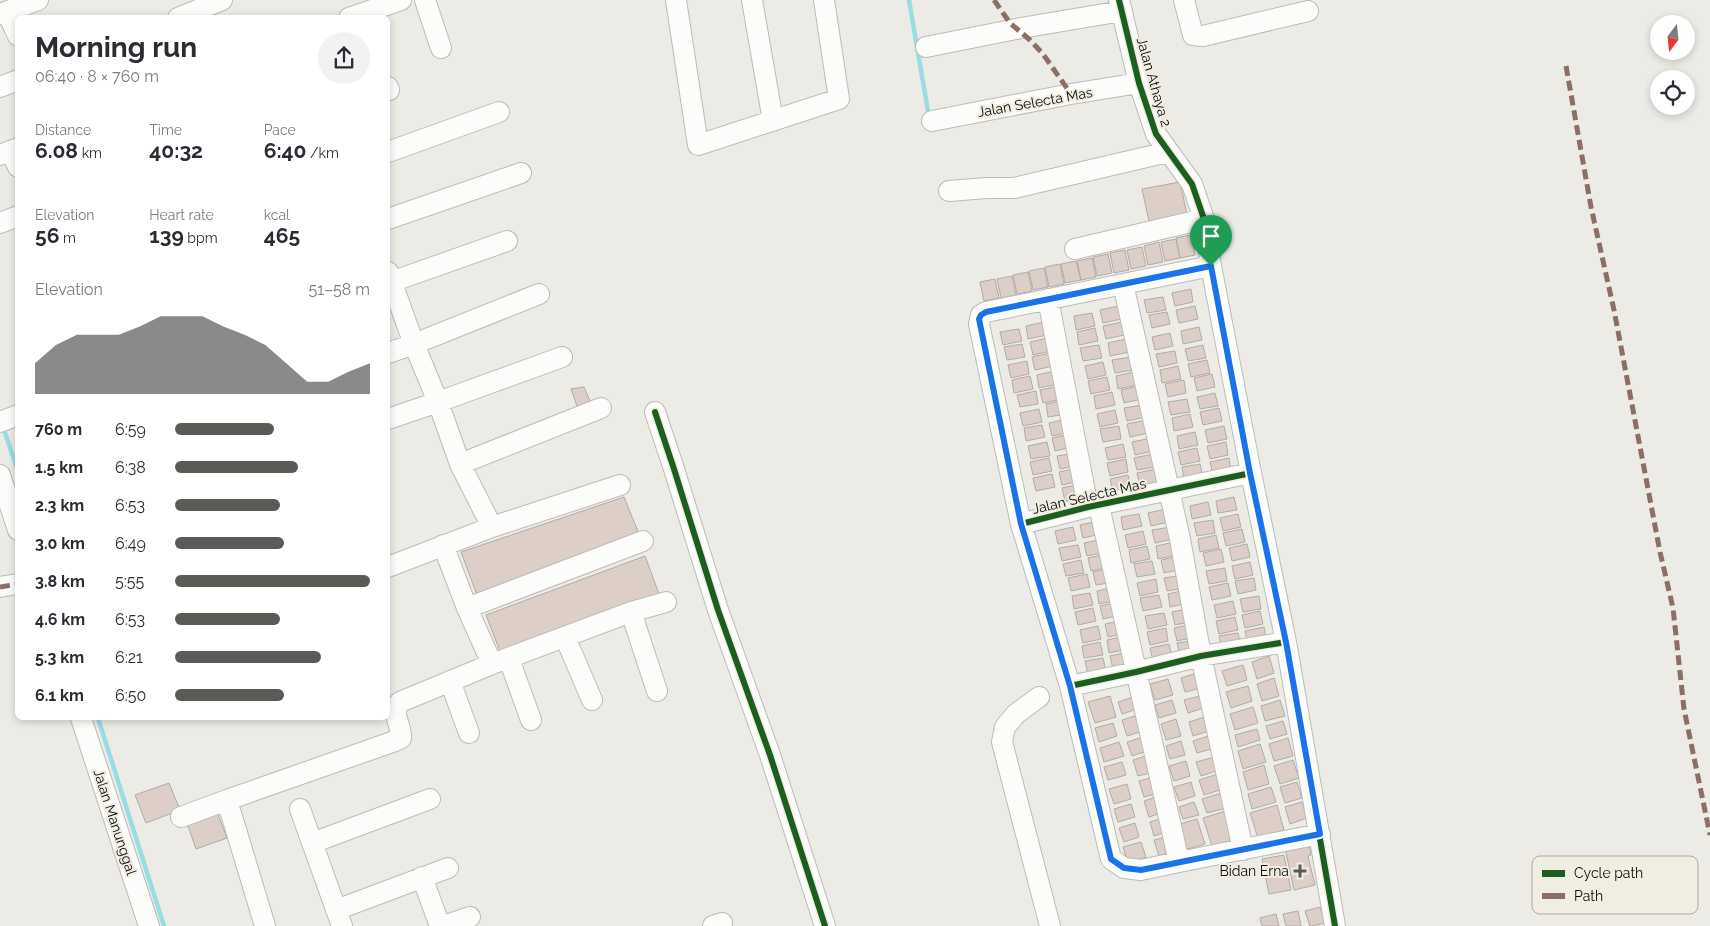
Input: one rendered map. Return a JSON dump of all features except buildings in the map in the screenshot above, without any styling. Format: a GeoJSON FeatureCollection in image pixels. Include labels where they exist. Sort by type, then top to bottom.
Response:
{"type":"FeatureCollection","features":[{"type":"Feature","properties":{"kind":"street"},"geometry":{"type":"LineString","coordinates":[[15,31],[4,13],[38,0]]}},
{"type":"Feature","properties":{"kind":"street"},"geometry":{"type":"LineString","coordinates":[[358,15],[401,0]]}},
{"type":"Feature","properties":{"kind":"street"},"geometry":{"type":"LineString","coordinates":[[425,0],[441,48]]}},
{"type":"Feature","properties":{"kind":"street"},"geometry":{"type":"LineString","coordinates":[[676,0],[698,145],[839,99],[824,0]]}},
{"type":"Feature","properties":{"kind":"street"},"geometry":{"type":"LineString","coordinates":[[752,0],[773,121]]}},
{"type":"Feature","properties":{"kind":"street"},"geometry":{"type":"LineString","coordinates":[[1184,0],[1193,35],[1198,36],[1308,10]]}},
{"type":"Feature","properties":{"kind":"street"},"geometry":{"type":"LineString","coordinates":[[184,15],[210,2]]}},
{"type":"Feature","properties":{"kind":"street"},"geometry":{"type":"LineString","coordinates":[[926,47],[1120,5]]}},
{"type":"Feature","properties":{"kind":"street","name":"Jalan Athaya 2"},"geometry":{"type":"LineString","coordinates":[[1120,5],[1139,83],[1156,134],[1192,184],[1204,219],[1250,473],[1286,642],[1335,926]]}},
{"type":"Feature","properties":{"kind":"street"},"geometry":{"type":"LineString","coordinates":[[0,87],[15,81]]}},
{"type":"Feature","properties":{"kind":"street","name":"Jalan Selecta Mas"},"geometry":{"type":"LineString","coordinates":[[932,121],[1139,83]]}},
{"type":"Feature","properties":{"kind":"street"},"geometry":{"type":"LineString","coordinates":[[390,151],[499,112]]}},
{"type":"Feature","properties":{"kind":"street"},"geometry":{"type":"LineString","coordinates":[[949,191],[1014,188],[1168,152]]}},
{"type":"Feature","properties":{"kind":"street"},"geometry":{"type":"LineString","coordinates":[[390,218],[521,173]]}},
{"type":"Feature","properties":{"kind":"street"},"geometry":{"type":"LineString","coordinates":[[0,223],[15,217]]}},
{"type":"Feature","properties":{"kind":"street"},"geometry":{"type":"LineString","coordinates":[[1075,249],[1204,219]]}},
{"type":"Feature","properties":{"kind":"street"},"geometry":{"type":"LineString","coordinates":[[390,279],[507,241]]}},
{"type":"Feature","properties":{"kind":"street","name":"Jalan Selecta Mas"},"geometry":{"type":"LineString","coordinates":[[1048,298],[1094,506],[1136,672],[1179,862],[1141,870],[1124,868],[1111,859],[1070,686],[1021,524],[979,319],[986,312],[1048,298],[1211,266]]}},
{"type":"Feature","properties":{"kind":"street"},"geometry":{"type":"LineString","coordinates":[[390,282],[438,402],[460,464],[492,527]]}},
{"type":"Feature","properties":{"kind":"street","name":"Jalan Selecta Mas"},"geometry":{"type":"LineString","coordinates":[[1123,284],[1180,539],[1201,656],[1243,850]]}},
{"type":"Feature","properties":{"kind":"street"},"geometry":{"type":"LineString","coordinates":[[390,352],[539,294]]}},
{"type":"Feature","properties":{"kind":"street"},"geometry":{"type":"LineString","coordinates":[[390,418],[562,357]]}},
{"type":"Feature","properties":{"kind":"street"},"geometry":{"type":"LineString","coordinates":[[460,464],[601,408]]}},
{"type":"Feature","properties":{"kind":"street"},"geometry":{"type":"LineString","coordinates":[[654,412],[718,610],[770,756],[825,926]]}},
{"type":"Feature","properties":{"kind":"street"},"geometry":{"type":"LineString","coordinates":[[0,422],[15,416]]}},
{"type":"Feature","properties":{"kind":"street","name":"Jalan Selecta Mas"},"geometry":{"type":"LineString","coordinates":[[1021,524],[1094,506],[1168,492],[1250,473]]}},
{"type":"Feature","properties":{"kind":"street"},"geometry":{"type":"LineString","coordinates":[[0,475],[13,498],[15,511]]}},
{"type":"Feature","properties":{"kind":"street"},"geometry":{"type":"LineString","coordinates":[[390,565],[492,527],[620,485]]}},
{"type":"Feature","properties":{"kind":"street"},"geometry":{"type":"LineString","coordinates":[[467,608],[643,541]]}},
{"type":"Feature","properties":{"kind":"street"},"geometry":{"type":"LineString","coordinates":[[444,545],[467,608],[500,662],[531,720]]}},
{"type":"Feature","properties":{"kind":"street"},"geometry":{"type":"LineString","coordinates":[[0,588],[15,585]]}},
{"type":"Feature","properties":{"kind":"street"},"geometry":{"type":"LineString","coordinates":[[181,817],[395,741],[401,738],[395,712],[400,702],[631,612],[666,602]]}},
{"type":"Feature","properties":{"kind":"street"},"geometry":{"type":"LineString","coordinates":[[631,612],[657,691]]}},
{"type":"Feature","properties":{"kind":"street"},"geometry":{"type":"LineString","coordinates":[[565,637],[592,700]]}},
{"type":"Feature","properties":{"kind":"street"},"geometry":{"type":"LineString","coordinates":[[1070,686],[1201,656],[1286,642]]}},
{"type":"Feature","properties":{"kind":"street"},"geometry":{"type":"LineString","coordinates":[[450,681],[469,733]]}},
{"type":"Feature","properties":{"kind":"street"},"geometry":{"type":"LineString","coordinates":[[1039,697],[1016,714],[1005,727],[1002,742],[1050,926]]}},
{"type":"Feature","properties":{"kind":"street","name":"Jalan Manunggal"},"geometry":{"type":"LineString","coordinates":[[82,720],[149,926]]}},
{"type":"Feature","properties":{"kind":"street"},"geometry":{"type":"LineString","coordinates":[[312,843],[430,799]]}},
{"type":"Feature","properties":{"kind":"street"},"geometry":{"type":"LineString","coordinates":[[227,800],[265,926]]}},
{"type":"Feature","properties":{"kind":"street"},"geometry":{"type":"LineString","coordinates":[[300,809],[339,918],[422,877],[448,868]]}},
{"type":"Feature","properties":{"kind":"street"},"geometry":{"type":"LineString","coordinates":[[1179,862],[1320,834]]}},
{"type":"Feature","properties":{"kind":"street"},"geometry":{"type":"LineString","coordinates":[[422,877],[442,926],[470,918]]}},
{"type":"Feature","properties":{"kind":"waterway"},"geometry":{"type":"LineString","coordinates":[[909,0],[929,117]]}},
{"type":"Feature","properties":{"kind":"waterway"},"geometry":{"type":"LineString","coordinates":[[3,427],[15,462]]}},
{"type":"Feature","properties":{"kind":"waterway"},"geometry":{"type":"LineString","coordinates":[[99,720],[164,926]]}},
{"type":"Feature","properties":{"kind":"marked path"},"geometry":{"type":"LineString","coordinates":[[994,0],[1010,23],[1043,54],[1071,94]]}},
{"type":"Feature","properties":{"kind":"marked path"},"geometry":{"type":"LineString","coordinates":[[1566,66],[1591,207],[1614,310],[1660,552],[1673,608],[1684,709],[1710,835]]}},
{"type":"Feature","properties":{"kind":"marked path"},"geometry":{"type":"LineString","coordinates":[[0,587],[15,584]]}},
{"type":"Feature","properties":{"kind":"cycle path"},"geometry":{"type":"LineString","coordinates":[[1119,0],[1139,83],[1156,134],[1192,184],[1204,219],[1211,266],[1251,473],[1286,642],[1335,926]]}},
{"type":"Feature","properties":{"kind":"cycle path"},"geometry":{"type":"LineString","coordinates":[[655,412],[718,610],[770,755],[825,926]]}},
{"type":"Feature","properties":{"kind":"cycle path"},"geometry":{"type":"LineString","coordinates":[[1251,473],[1088,507],[1021,524],[1070,686],[1201,656],[1286,642]]}},
{"type":"Feature","properties":{"kind":"place","name":"Bidan Erna"},"geometry":{"type":"Point","coordinates":[1300,871]}},
{"type":"Feature","properties":{"kind":"route"},"geometry":{"type":"LineString","coordinates":[[1211,266],[1250,473],[1286,642],[1320,834],[1141,870],[1124,868],[1111,859],[1070,686],[1021,524],[979,319],[986,312],[1211,266]]}}]}
